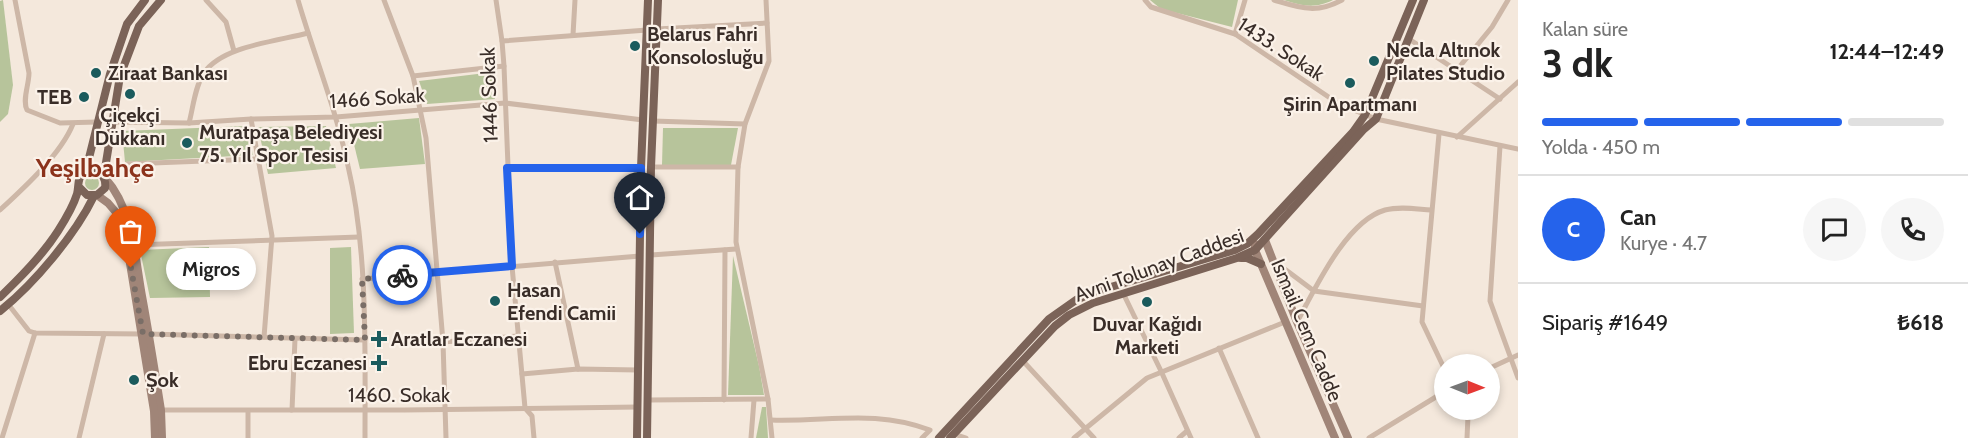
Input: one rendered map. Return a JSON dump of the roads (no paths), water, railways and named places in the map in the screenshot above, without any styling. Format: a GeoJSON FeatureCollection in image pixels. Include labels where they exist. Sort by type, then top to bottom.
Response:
{"type":"FeatureCollection","features":[{"type":"Feature","properties":{"kind":"main road"},"geometry":{"type":"LineString","coordinates":[[130,245],[120,218],[108,203],[96,196],[83,193],[79,179],[86,170],[110,74],[128,24],[145,0]]}},
{"type":"Feature","properties":{"kind":"main road"},"geometry":{"type":"LineString","coordinates":[[0,311],[42,269],[84,217],[96,196],[105,188],[104,177],[120,76],[139,27],[161,0]]}},
{"type":"Feature","properties":{"kind":"main road"},"geometry":{"type":"LineString","coordinates":[[637,438],[641,168],[648,0]]}},
{"type":"Feature","properties":{"kind":"main road"},"geometry":{"type":"LineString","coordinates":[[647,438],[652,122],[658,0]]}},
{"type":"Feature","properties":{"kind":"main road","name":"Avni Tolunay Caddesi"},"geometry":{"type":"LineString","coordinates":[[939,438],[1049,319],[1076,300],[1094,292],[1235,250],[1258,234],[1353,132],[1365,115],[1413,0]]}},
{"type":"Feature","properties":{"kind":"main road"},"geometry":{"type":"LineString","coordinates":[[1376,120],[1424,0]]}},
{"type":"Feature","properties":{"kind":"main road","name":"Avni Tolunay Caddesi"},"geometry":{"type":"LineString","coordinates":[[952,436],[1055,326],[1070,315],[1093,303],[1237,258],[1255,250],[1363,130],[1376,120]]}},
{"type":"Feature","properties":{"kind":"main road"},"geometry":{"type":"LineString","coordinates":[[86,170],[96,170],[104,177],[116,191],[120,200],[161,410],[162,438]]}},
{"type":"Feature","properties":{"kind":"main road"},"geometry":{"type":"LineString","coordinates":[[0,297],[33,264],[58,232],[80,187]]}},
{"type":"Feature","properties":{"kind":"main road","name":"Ismail Cem Cadde"},"geometry":{"type":"LineString","coordinates":[[1258,234],[1254,242],[1255,250],[1335,438]]}},
{"type":"Feature","properties":{"kind":"main road","name":"Ismail Cem Cadde"},"geometry":{"type":"LineString","coordinates":[[1265,240],[1297,322],[1348,438]]}},
{"type":"Feature","properties":{"kind":"main road"},"geometry":{"type":"LineString","coordinates":[[1237,258],[1247,258],[1261,264]]}},
{"type":"Feature","properties":{"kind":"main road"},"geometry":{"type":"LineString","coordinates":[[146,334],[155,438]]}},
{"type":"Feature","properties":{"kind":"street"},"geometry":{"type":"LineString","coordinates":[[15,0],[29,73],[29,85],[24,105],[27,111],[60,123],[97,122]]}},
{"type":"Feature","properties":{"kind":"street"},"geometry":{"type":"LineString","coordinates":[[206,0],[226,22],[234,51]]}},
{"type":"Feature","properties":{"kind":"street"},"geometry":{"type":"LineString","coordinates":[[300,0],[349,167],[362,279],[365,340],[365,438]]}},
{"type":"Feature","properties":{"kind":"street"},"geometry":{"type":"LineString","coordinates":[[384,0],[412,76],[426,138],[444,342],[446,438]]}},
{"type":"Feature","properties":{"kind":"street","name":"1446 Sokak"},"geometry":{"type":"LineString","coordinates":[[496,0],[504,66],[512,266],[518,336],[525,408],[532,416],[534,438]]}},
{"type":"Feature","properties":{"kind":"street"},"geometry":{"type":"LineString","coordinates":[[573,35],[575,0]]}},
{"type":"Feature","properties":{"kind":"street"},"geometry":{"type":"LineString","coordinates":[[766,0],[768,67],[745,124],[738,167],[736,249],[768,399],[772,438]]}},
{"type":"Feature","properties":{"kind":"street","name":"1433. Sokak"},"geometry":{"type":"LineString","coordinates":[[1145,0],[1151,7],[1235,34],[1339,104],[1365,115]]}},
{"type":"Feature","properties":{"kind":"street"},"geometry":{"type":"LineString","coordinates":[[1235,34],[1245,0]]}},
{"type":"Feature","properties":{"kind":"street"},"geometry":{"type":"LineString","coordinates":[[1274,0],[1316,10],[1342,0]]}},
{"type":"Feature","properties":{"kind":"street"},"geometry":{"type":"LineString","coordinates":[[1456,71],[1492,27],[1508,0]]}},
{"type":"Feature","properties":{"kind":"street"},"geometry":{"type":"LineString","coordinates":[[657,29],[767,23]]}},
{"type":"Feature","properties":{"kind":"street"},"geometry":{"type":"LineString","coordinates":[[502,41],[647,30]]}},
{"type":"Feature","properties":{"kind":"street"},"geometry":{"type":"LineString","coordinates":[[189,123],[203,74],[215,63],[234,51],[308,33]]}},
{"type":"Feature","properties":{"kind":"street"},"geometry":{"type":"LineString","coordinates":[[1409,39],[1500,99]]}},
{"type":"Feature","properties":{"kind":"street"},"geometry":{"type":"LineString","coordinates":[[412,76],[504,66]]}},
{"type":"Feature","properties":{"kind":"street"},"geometry":{"type":"LineString","coordinates":[[1457,137],[1518,82]]}},
{"type":"Feature","properties":{"kind":"street","name":"1466 Sokak"},"geometry":{"type":"LineString","coordinates":[[113,122],[189,123],[336,117],[505,103],[643,120]]}},
{"type":"Feature","properties":{"kind":"street"},"geometry":{"type":"LineString","coordinates":[[1365,115],[1376,120],[1518,150]]}},
{"type":"Feature","properties":{"kind":"street"},"geometry":{"type":"LineString","coordinates":[[250,119],[272,241],[264,337]]}},
{"type":"Feature","properties":{"kind":"street"},"geometry":{"type":"LineString","coordinates":[[652,122],[745,124]]}},
{"type":"Feature","properties":{"kind":"street"},"geometry":{"type":"LineString","coordinates":[[0,210],[28,183],[65,139],[73,124]]}},
{"type":"Feature","properties":{"kind":"street"},"geometry":{"type":"LineString","coordinates":[[1437,354],[1422,322],[1422,306],[1439,134]]}},
{"type":"Feature","properties":{"kind":"street"},"geometry":{"type":"LineString","coordinates":[[1500,146],[1490,301],[1518,378]]}},
{"type":"Feature","properties":{"kind":"street"},"geometry":{"type":"LineString","coordinates":[[127,164],[259,159]]}},
{"type":"Feature","properties":{"kind":"street"},"geometry":{"type":"LineString","coordinates":[[651,167],[738,167]]}},
{"type":"Feature","properties":{"kind":"street"},"geometry":{"type":"LineString","coordinates":[[507,168],[641,168]]}},
{"type":"Feature","properties":{"kind":"street"},"geometry":{"type":"LineString","coordinates":[[1297,322],[1328,264],[1365,221],[1382,210],[1397,208],[1431,210]]}},
{"type":"Feature","properties":{"kind":"street"},"geometry":{"type":"LineString","coordinates":[[130,245],[358,237]]}},
{"type":"Feature","properties":{"kind":"street"},"geometry":{"type":"LineString","coordinates":[[651,255],[736,249]]}},
{"type":"Feature","properties":{"kind":"street"},"geometry":{"type":"LineString","coordinates":[[724,400],[725,250]]}},
{"type":"Feature","properties":{"kind":"street"},"geometry":{"type":"LineString","coordinates":[[362,279],[640,256]]}},
{"type":"Feature","properties":{"kind":"street"},"geometry":{"type":"LineString","coordinates":[[555,262],[578,369]]}},
{"type":"Feature","properties":{"kind":"street"},"geometry":{"type":"LineString","coordinates":[[1275,267],[1282,267],[1314,291],[1422,306]]}},
{"type":"Feature","properties":{"kind":"street"},"geometry":{"type":"LineString","coordinates":[[1123,293],[1191,438]]}},
{"type":"Feature","properties":{"kind":"street"},"geometry":{"type":"LineString","coordinates":[[8,304],[29,331],[35,333],[365,340]]}},
{"type":"Feature","properties":{"kind":"street"},"geometry":{"type":"LineString","coordinates":[[1074,438],[1147,378],[1285,322]]}},
{"type":"Feature","properties":{"kind":"street"},"geometry":{"type":"LineString","coordinates":[[2,438],[35,333]]}},
{"type":"Feature","properties":{"kind":"street"},"geometry":{"type":"LineString","coordinates":[[79,438],[104,334]]}},
{"type":"Feature","properties":{"kind":"street"},"geometry":{"type":"LineString","coordinates":[[444,342],[518,336]]}},
{"type":"Feature","properties":{"kind":"street"},"geometry":{"type":"LineString","coordinates":[[292,410],[295,339]]}},
{"type":"Feature","properties":{"kind":"street"},"geometry":{"type":"LineString","coordinates":[[1219,348],[1258,438]]}},
{"type":"Feature","properties":{"kind":"street"},"geometry":{"type":"LineString","coordinates":[[1500,363],[1518,355]]}},
{"type":"Feature","properties":{"kind":"street"},"geometry":{"type":"LineString","coordinates":[[1023,361],[1094,438]]}},
{"type":"Feature","properties":{"kind":"street"},"geometry":{"type":"LineString","coordinates":[[522,374],[578,369],[638,370]]}},
{"type":"Feature","properties":{"kind":"street"},"geometry":{"type":"LineString","coordinates":[[1369,438],[1434,398]]}},
{"type":"Feature","properties":{"kind":"street"},"geometry":{"type":"LineString","coordinates":[[649,400],[768,399]]}},
{"type":"Feature","properties":{"kind":"street"},"geometry":{"type":"LineString","coordinates":[[751,438],[754,400]]}},
{"type":"Feature","properties":{"kind":"street","name":"1460. Sokak"},"geometry":{"type":"LineString","coordinates":[[161,410],[638,407]]}},
{"type":"Feature","properties":{"kind":"street"},"geometry":{"type":"LineString","coordinates":[[248,411],[248,438]]}},
{"type":"Feature","properties":{"kind":"street"},"geometry":{"type":"LineString","coordinates":[[771,420],[883,418],[910,422],[930,430],[922,438]]}},
{"type":"Feature","properties":{"kind":"street"},"geometry":{"type":"LineString","coordinates":[[1467,438],[1468,420]]}},
{"type":"Feature","properties":{"kind":"street"},"geometry":{"type":"LineString","coordinates":[[1179,438],[1187,431]]}},
{"type":"Feature","properties":{"kind":"street"},"geometry":{"type":"LineString","coordinates":[[952,436],[966,438]]}},
{"type":"Feature","properties":{"kind":"place","name":"Belarus Fahri Konsolosluğu"},"geometry":{"type":"Point","coordinates":[635,46]}},
{"type":"Feature","properties":{"kind":"place","name":"Necla Altınok Pilates Studio"},"geometry":{"type":"Point","coordinates":[1374,61]}},
{"type":"Feature","properties":{"kind":"place","name":"Ziraat Bankası"},"geometry":{"type":"Point","coordinates":[96,73]}},
{"type":"Feature","properties":{"kind":"place","name":"Şirin Apartmanı"},"geometry":{"type":"Point","coordinates":[1350,83]}},
{"type":"Feature","properties":{"kind":"place","name":"Çiçekçi Dükkanı"},"geometry":{"type":"Point","coordinates":[130,94]}},
{"type":"Feature","properties":{"kind":"place","name":"TEB"},"geometry":{"type":"Point","coordinates":[84,97]}},
{"type":"Feature","properties":{"kind":"place","name":"Muratpaşa Belediyesi 75. Yıl Spor Tesisi"},"geometry":{"type":"Point","coordinates":[187,143]}},
{"type":"Feature","properties":{"kind":"place","name":"Migros"},"geometry":{"type":"Point","coordinates":[131,268]}},
{"type":"Feature","properties":{"kind":"place","name":"Hasan Efendi Camii"},"geometry":{"type":"Point","coordinates":[495,301]}},
{"type":"Feature","properties":{"kind":"place","name":"Duvar Kağıdı Marketi"},"geometry":{"type":"Point","coordinates":[1147,302]}},
{"type":"Feature","properties":{"kind":"place","name":"Aratlar Eczanesi"},"geometry":{"type":"Point","coordinates":[379,339]}},
{"type":"Feature","properties":{"kind":"place","name":"Ebru Eczanesi"},"geometry":{"type":"Point","coordinates":[379,363]}},
{"type":"Feature","properties":{"kind":"place","name":"Şok"},"geometry":{"type":"Point","coordinates":[134,380]}},
{"type":"Feature","properties":{"kind":"district","name":"Yeşilbahçe"},"geometry":{"type":"Point","coordinates":[95,168]}}]}
